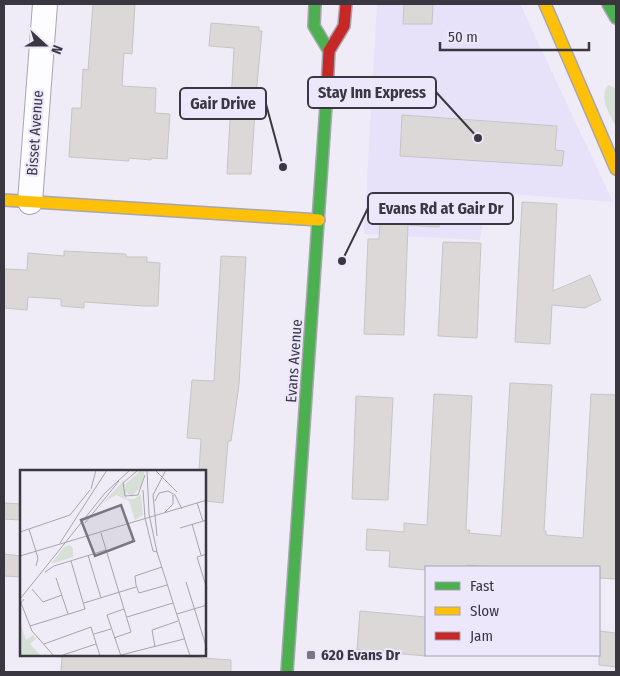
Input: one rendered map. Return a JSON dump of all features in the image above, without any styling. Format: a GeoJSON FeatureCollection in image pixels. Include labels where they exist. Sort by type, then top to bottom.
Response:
{"type":"FeatureCollection","features":[{"type":"Feature","properties":{"kind":"main road"},"geometry":{"type":"LineString","coordinates":[[315,4],[314,26],[329,51]]}},
{"type":"Feature","properties":{"kind":"main road","name":"Evans Avenue"},"geometry":{"type":"LineString","coordinates":[[287,672],[329,51],[344,26],[346,4]]}},
{"type":"Feature","properties":{"kind":"main road"},"geometry":{"type":"LineString","coordinates":[[545,4],[616,169]]}},
{"type":"Feature","properties":{"kind":"main road"},"geometry":{"type":"LineString","coordinates":[[608,4],[616,18]]}},
{"type":"Feature","properties":{"kind":"main road"},"geometry":{"type":"LineString","coordinates":[[4,200],[319,220]]}},
{"type":"Feature","properties":{"kind":"street","name":"Bisset Avenue"},"geometry":{"type":"LineString","coordinates":[[30,202],[44,4]]}},
{"type":"Feature","properties":{"kind":"shaded area"},"geometry":{"type":"Polygon","coordinates":[[[377,4],[520,4],[613,202],[486,192],[480,240],[364,234],[377,4]]]}},
{"type":"Feature","properties":{"kind":"shaded area"},"geometry":{"type":"Polygon","coordinates":[[[608,85],[615,88],[616,91],[616,127],[608,111],[604,95],[608,85]]]}},
{"type":"Feature","properties":{"kind":"building"},"geometry":{"type":"Polygon","coordinates":[[[93,4],[135,4],[132,54],[124,53],[122,86],[156,88],[155,113],[170,114],[167,159],[129,158],[129,161],[69,157],[72,108],[81,108],[83,69],[88,70],[93,4]]]}},
{"type":"Feature","properties":{"kind":"building"},"geometry":{"type":"Polygon","coordinates":[[[404,4],[433,4],[432,24],[403,24],[404,4]]]}},
{"type":"Feature","properties":{"kind":"building"},"geometry":{"type":"Polygon","coordinates":[[[211,23],[259,27],[259,31],[262,31],[251,174],[227,174],[234,48],[209,46],[211,23]]]}},
{"type":"Feature","properties":{"kind":"building"},"geometry":{"type":"Polygon","coordinates":[[[402,115],[557,126],[555,150],[564,151],[562,166],[400,156],[402,115]]]}},
{"type":"Feature","properties":{"kind":"building"},"geometry":{"type":"Polygon","coordinates":[[[382,196],[441,200],[439,227],[408,225],[404,335],[364,334],[368,239],[379,239],[382,196]]]}},
{"type":"Feature","properties":{"kind":"building"},"geometry":{"type":"Polygon","coordinates":[[[522,202],[557,204],[553,291],[590,275],[601,300],[585,308],[552,305],[550,344],[515,342],[522,202]]]}},
{"type":"Feature","properties":{"kind":"building"},"geometry":{"type":"Polygon","coordinates":[[[443,242],[481,243],[477,338],[438,336],[443,242]]]}},
{"type":"Feature","properties":{"kind":"building"},"geometry":{"type":"Polygon","coordinates":[[[64,251],[126,254],[126,257],[147,257],[147,262],[160,263],[158,306],[84,302],[84,308],[61,306],[61,299],[28,297],[27,310],[4,308],[4,269],[27,270],[28,253],[64,256],[64,251]]]}},
{"type":"Feature","properties":{"kind":"building"},"geometry":{"type":"Polygon","coordinates":[[[221,256],[246,257],[239,385],[231,441],[228,441],[223,503],[206,501],[206,470],[199,470],[201,439],[187,438],[192,380],[214,381],[221,256]]]}},
{"type":"Feature","properties":{"kind":"building"},"geometry":{"type":"Polygon","coordinates":[[[510,383],[552,385],[544,531],[546,531],[546,535],[583,538],[591,394],[616,395],[616,579],[600,578],[600,566],[467,565],[425,566],[425,570],[389,567],[390,551],[366,550],[367,529],[404,532],[404,523],[427,525],[434,394],[472,396],[466,530],[470,530],[469,533],[501,536],[510,383]]]}},
{"type":"Feature","properties":{"kind":"building"},"geometry":{"type":"Polygon","coordinates":[[[356,396],[393,398],[388,500],[352,499],[356,396]]]}},
{"type":"Feature","properties":{"kind":"building"},"geometry":{"type":"Polygon","coordinates":[[[4,503],[20,504],[20,520],[4,519],[4,503]]]}},
{"type":"Feature","properties":{"kind":"building"},"geometry":{"type":"Polygon","coordinates":[[[4,554],[20,556],[20,577],[4,576],[4,554]]]}},
{"type":"Feature","properties":{"kind":"building"},"geometry":{"type":"Polygon","coordinates":[[[360,611],[425,617],[425,656],[357,650],[360,611]]]}},
{"type":"Feature","properties":{"kind":"building"},"geometry":{"type":"Polygon","coordinates":[[[600,631],[616,633],[616,667],[599,665],[600,631]]]}},
{"type":"Feature","properties":{"kind":"building"},"geometry":{"type":"Polygon","coordinates":[[[62,656],[173,656],[231,660],[231,672],[61,672],[62,656]]]}},
{"type":"Feature","properties":{"kind":"traffic: fast"},"geometry":{"type":"LineString","coordinates":[[315,4],[314,26],[329,51]]}},
{"type":"Feature","properties":{"kind":"traffic: fast"},"geometry":{"type":"LineString","coordinates":[[608,4],[616,18]]}},
{"type":"Feature","properties":{"kind":"traffic: fast"},"geometry":{"type":"LineString","coordinates":[[287,672],[327,91]]}},
{"type":"Feature","properties":{"kind":"traffic: slow"},"geometry":{"type":"LineString","coordinates":[[545,4],[616,169]]}},
{"type":"Feature","properties":{"kind":"traffic: slow"},"geometry":{"type":"LineString","coordinates":[[4,200],[319,220]]}},
{"type":"Feature","properties":{"kind":"traffic: jam"},"geometry":{"type":"LineString","coordinates":[[327,91],[329,51],[344,26],[346,4]]}},
{"type":"Feature","properties":{"kind":"place","name":"Stay Inn Express"},"geometry":{"type":"Point","coordinates":[478,138]}},
{"type":"Feature","properties":{"kind":"place","name":"Gair Drive"},"geometry":{"type":"Point","coordinates":[283,167]}},
{"type":"Feature","properties":{"kind":"place","name":"Evans Rd at Gair Dr"},"geometry":{"type":"Point","coordinates":[342,261]}},
{"type":"Feature","properties":{"kind":"place","name":"620 Evans Dr"},"geometry":{"type":"Point","coordinates":[311,655]}}]}
